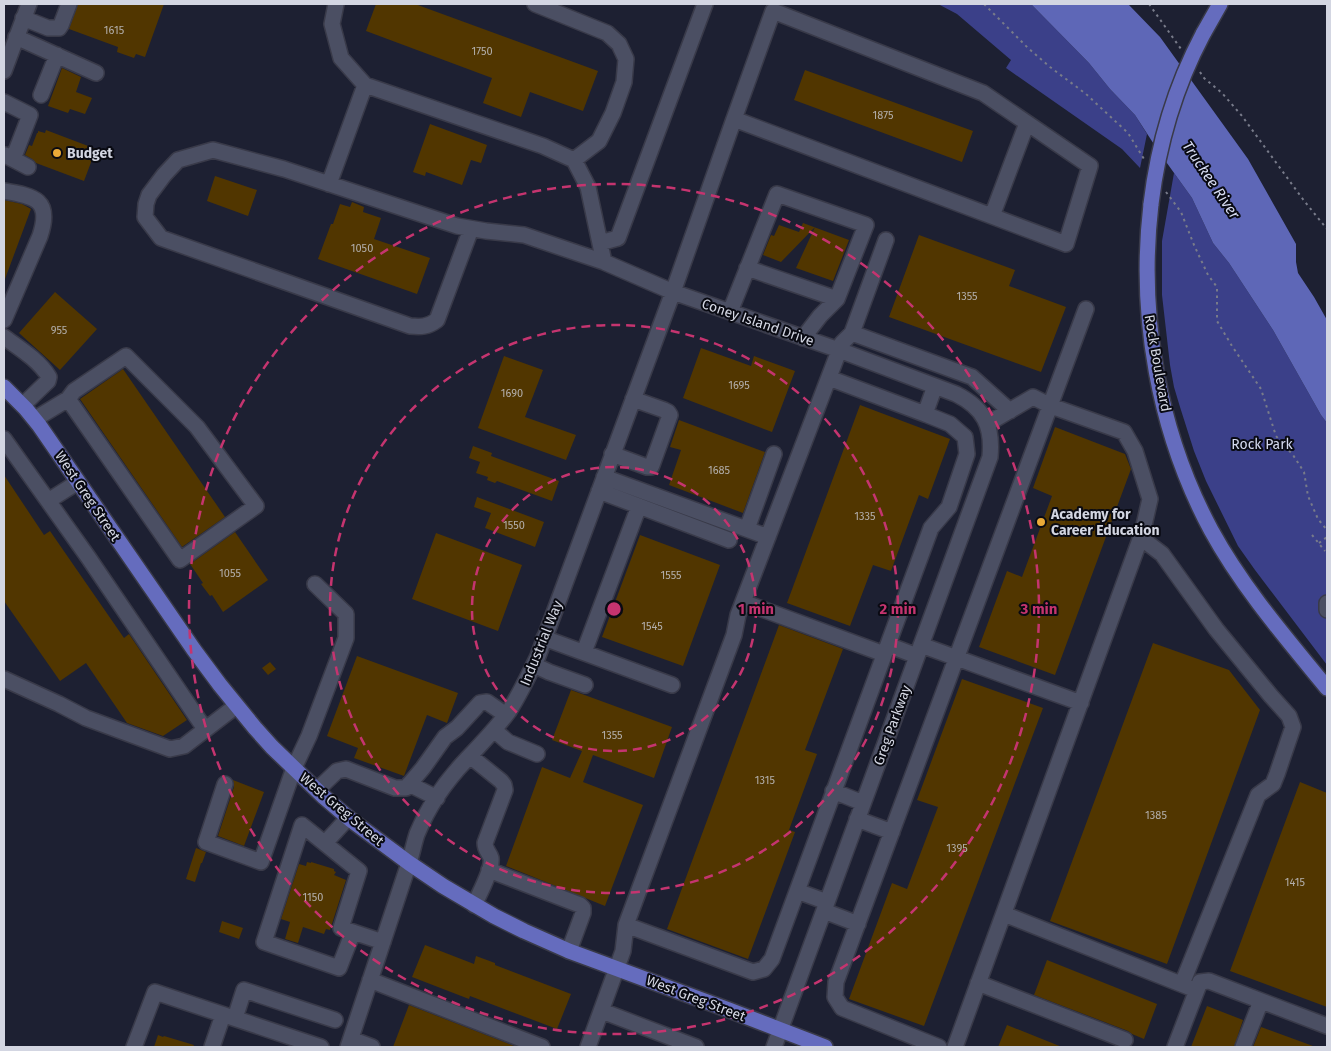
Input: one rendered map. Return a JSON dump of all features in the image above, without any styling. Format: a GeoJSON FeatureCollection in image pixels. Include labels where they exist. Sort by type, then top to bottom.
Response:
{"type":"FeatureCollection","features":[{"type":"Feature","properties":{"kind":"main road","name":"Rock Boulevard"},"geometry":{"type":"LineString","coordinates":[[1220,4],[1182,77],[1167,123],[1158,162],[1148,233],[1149,323],[1161,393],[1176,446],[1211,530],[1259,603],[1327,688]]}},
{"type":"Feature","properties":{"kind":"main road","name":"West Greg Street"},"geometry":{"type":"LineString","coordinates":[[4,387],[35,419],[194,650],[236,706],[294,768],[348,818],[409,863],[474,904],[516,927],[569,951],[825,1047]]}},
{"type":"Feature","properties":{"kind":"street"},"geometry":{"type":"LineString","coordinates":[[4,72],[29,4]]}},
{"type":"Feature","properties":{"kind":"street"},"geometry":{"type":"LineString","coordinates":[[23,18],[48,28],[58,28],[61,26],[69,4]]}},
{"type":"Feature","properties":{"kind":"street"},"geometry":{"type":"LineString","coordinates":[[336,4],[332,24],[341,58],[365,85],[543,146],[574,160],[588,188],[604,262]]}},
{"type":"Feature","properties":{"kind":"street"},"geometry":{"type":"LineString","coordinates":[[535,4],[607,33],[619,44],[626,59],[624,82],[599,141],[574,160]]}},
{"type":"Feature","properties":{"kind":"street"},"geometry":{"type":"LineString","coordinates":[[600,243],[618,238],[705,4]]}},
{"type":"Feature","properties":{"kind":"street","name":"Industrial Way"},"geometry":{"type":"LineString","coordinates":[[349,1043],[417,834],[446,784],[506,714],[534,665],[673,292],[773,11],[983,93],[1027,123]]}},
{"type":"Feature","properties":{"kind":"street"},"geometry":{"type":"LineString","coordinates":[[16,38],[96,73]]}},
{"type":"Feature","properties":{"kind":"street"},"geometry":{"type":"LineString","coordinates":[[41,95],[57,55]]}},
{"type":"Feature","properties":{"kind":"street"},"geometry":{"type":"LineString","coordinates":[[329,184],[365,85]]}},
{"type":"Feature","properties":{"kind":"street"},"geometry":{"type":"LineString","coordinates":[[4,102],[30,115],[8,157],[28,167]]}},
{"type":"Feature","properties":{"kind":"street"},"geometry":{"type":"LineString","coordinates":[[734,119],[1066,244],[1090,166],[1027,123],[992,216]]}},
{"type":"Feature","properties":{"kind":"street","name":"Coney Island Drive"},"geometry":{"type":"LineString","coordinates":[[471,229],[437,320],[431,325],[422,327],[410,326],[161,238],[145,217],[149,195],[178,160],[213,150],[284,169],[457,226],[486,232],[524,234],[604,262],[673,292],[935,386],[967,400],[978,409],[986,422]]}},
{"type":"Feature","properties":{"kind":"street"},"geometry":{"type":"LineString","coordinates":[[4,191],[35,198],[44,212],[45,222],[4,320]]}},
{"type":"Feature","properties":{"kind":"street"},"geometry":{"type":"LineString","coordinates":[[730,312],[776,194],[866,225],[837,300],[820,316],[803,338]]}},
{"type":"Feature","properties":{"kind":"street"},"geometry":{"type":"LineString","coordinates":[[588,1047],[618,969],[623,951],[626,925],[734,635],[738,615],[839,350],[842,343],[852,333],[886,240]]}},
{"type":"Feature","properties":{"kind":"street"},"geometry":{"type":"LineString","coordinates":[[747,268],[837,300]]}},
{"type":"Feature","properties":{"kind":"street"},"geometry":{"type":"LineString","coordinates":[[939,1047],[842,1008],[835,997],[836,982],[1086,310]]}},
{"type":"Feature","properties":{"kind":"street"},"geometry":{"type":"LineString","coordinates":[[852,333],[972,377],[1010,411]]}},
{"type":"Feature","properties":{"kind":"street"},"geometry":{"type":"LineString","coordinates":[[4,336],[46,371],[49,377],[48,381],[23,405]]}},
{"type":"Feature","properties":{"kind":"street"},"geometry":{"type":"LineString","coordinates":[[35,419],[68,399],[74,392],[126,356],[198,427],[256,506],[180,560],[68,399]]}},
{"type":"Feature","properties":{"kind":"street"},"geometry":{"type":"LineString","coordinates":[[626,925],[754,972],[764,969],[772,959],[931,528],[949,507],[967,454],[965,437],[950,424],[829,378]]}},
{"type":"Feature","properties":{"kind":"street"},"geometry":{"type":"LineString","coordinates":[[925,414],[935,386]]}},
{"type":"Feature","properties":{"kind":"street"},"geometry":{"type":"LineString","coordinates":[[955,1047],[1141,538],[1150,499],[1135,451],[1124,432],[1051,406],[1034,397],[986,422]]}},
{"type":"Feature","properties":{"kind":"street"},"geometry":{"type":"LineString","coordinates":[[612,454],[648,468],[652,465],[670,415],[664,410],[633,399]]}},
{"type":"Feature","properties":{"kind":"street","name":"Greg Parkway"},"geometry":{"type":"LineString","coordinates":[[774,1047],[990,457],[991,442],[986,422]]}},
{"type":"Feature","properties":{"kind":"street"},"geometry":{"type":"LineString","coordinates":[[4,439],[205,729]]}},
{"type":"Feature","properties":{"kind":"street"},"geometry":{"type":"LineString","coordinates":[[746,529],[774,454]]}},
{"type":"Feature","properties":{"kind":"street"},"geometry":{"type":"LineString","coordinates":[[48,501],[78,482]]}},
{"type":"Feature","properties":{"kind":"street"},"geometry":{"type":"LineString","coordinates":[[601,484],[768,536]]}},
{"type":"Feature","properties":{"kind":"street"},"geometry":{"type":"LineString","coordinates":[[601,484],[639,506],[728,540]]}},
{"type":"Feature","properties":{"kind":"street"},"geometry":{"type":"LineString","coordinates":[[584,652],[639,506]]}},
{"type":"Feature","properties":{"kind":"street"},"geometry":{"type":"LineString","coordinates":[[949,507],[968,516]]}},
{"type":"Feature","properties":{"kind":"street"},"geometry":{"type":"LineString","coordinates":[[1141,538],[1162,554],[1216,629],[1271,696],[1290,716],[1293,727],[1273,784],[1258,795],[1189,987],[1175,1047]]}},
{"type":"Feature","properties":{"kind":"street"},"geometry":{"type":"LineString","coordinates":[[261,862],[294,768],[310,736],[346,638],[346,614],[315,584]]}},
{"type":"Feature","properties":{"kind":"street"},"geometry":{"type":"LineString","coordinates":[[743,602],[886,650],[919,650],[957,658],[1081,703]]}},
{"type":"Feature","properties":{"kind":"street"},"geometry":{"type":"LineString","coordinates":[[1327,603],[1327,610]]}},
{"type":"Feature","properties":{"kind":"street"},"geometry":{"type":"LineString","coordinates":[[544,638],[672,685]]}},
{"type":"Feature","properties":{"kind":"street"},"geometry":{"type":"LineString","coordinates":[[534,665],[548,672],[586,685]]}},
{"type":"Feature","properties":{"kind":"street"},"geometry":{"type":"LineString","coordinates":[[4,679],[86,718],[170,749],[184,746],[236,706]]}},
{"type":"Feature","properties":{"kind":"street"},"geometry":{"type":"LineString","coordinates":[[317,790],[337,771],[346,769],[395,788],[406,788],[445,737],[457,728],[480,704],[487,702],[506,714]]}},
{"type":"Feature","properties":{"kind":"street"},"geometry":{"type":"LineString","coordinates":[[494,730],[508,742],[537,754]]}},
{"type":"Feature","properties":{"kind":"street"},"geometry":{"type":"LineString","coordinates":[[470,756],[504,785],[504,790],[485,844],[485,850],[490,856],[491,861],[489,870],[474,904]]}},
{"type":"Feature","properties":{"kind":"street"},"geometry":{"type":"LineString","coordinates":[[225,784],[206,842],[286,870]]}},
{"type":"Feature","properties":{"kind":"street"},"geometry":{"type":"LineString","coordinates":[[409,784],[437,798]]}},
{"type":"Feature","properties":{"kind":"street"},"geometry":{"type":"LineString","coordinates":[[833,791],[863,802]]}},
{"type":"Feature","properties":{"kind":"street"},"geometry":{"type":"LineString","coordinates":[[324,843],[348,818]]}},
{"type":"Feature","properties":{"kind":"street"},"geometry":{"type":"LineString","coordinates":[[857,819],[892,832]]}},
{"type":"Feature","properties":{"kind":"street"},"geometry":{"type":"LineString","coordinates":[[353,932],[339,968],[264,942],[302,825],[359,871],[341,928],[353,932],[383,942]]}},
{"type":"Feature","properties":{"kind":"street"},"geometry":{"type":"LineString","coordinates":[[489,870],[580,905],[583,908],[583,913],[569,951]]}},
{"type":"Feature","properties":{"kind":"street"},"geometry":{"type":"LineString","coordinates":[[797,891],[858,924]]}},
{"type":"Feature","properties":{"kind":"street"},"geometry":{"type":"LineString","coordinates":[[1004,914],[1189,987],[1200,982],[1209,982],[1327,1026]]}},
{"type":"Feature","properties":{"kind":"street"},"geometry":{"type":"LineString","coordinates":[[370,980],[542,1047]]}},
{"type":"Feature","properties":{"kind":"street"},"geometry":{"type":"LineString","coordinates":[[978,983],[1125,1040]]}},
{"type":"Feature","properties":{"kind":"street"},"geometry":{"type":"LineString","coordinates":[[212,1047],[244,990],[335,1020]]}},
{"type":"Feature","properties":{"kind":"street"},"geometry":{"type":"LineString","coordinates":[[134,1047],[155,992],[321,1047]]}},
{"type":"Feature","properties":{"kind":"street"},"geometry":{"type":"LineString","coordinates":[[1243,1047],[1261,1001]]}},
{"type":"Feature","properties":{"kind":"street"},"geometry":{"type":"LineString","coordinates":[[602,1011],[696,1047]]}},
{"type":"Feature","properties":{"kind":"street"},"geometry":{"type":"LineString","coordinates":[[349,1043],[372,1047]]}},
{"type":"Feature","properties":{"kind":"path"},"geometry":{"type":"LineString","coordinates":[[984,4],[1028,48],[1086,94],[1128,133],[1144,160]]}},
{"type":"Feature","properties":{"kind":"path"},"geometry":{"type":"LineString","coordinates":[[1149,4],[1184,52]]}},
{"type":"Feature","properties":{"kind":"path"},"geometry":{"type":"LineString","coordinates":[[1199,71],[1242,116],[1327,229]]}},
{"type":"Feature","properties":{"kind":"path"},"geometry":{"type":"LineString","coordinates":[[1166,191],[1181,212],[1208,275],[1217,287],[1217,321],[1261,389],[1276,436],[1293,455],[1304,472],[1308,496],[1318,519],[1327,530]]}},
{"type":"Feature","properties":{"kind":"path"},"geometry":{"type":"LineString","coordinates":[[1312,535],[1325,551]]}},
{"type":"Feature","properties":{"kind":"path"},"geometry":{"type":"LineString","coordinates":[[1319,544],[1327,537]]}},
{"type":"Feature","properties":{"kind":"green space"},"geometry":{"type":"Polygon","coordinates":[[[938,4],[1031,4],[1089,63],[1135,115],[1147,134],[1140,168],[1122,149],[1006,68],[1011,60],[957,14],[938,4]]]}},
{"type":"Feature","properties":{"kind":"green space","name":"Rock Park"},"geometry":{"type":"Polygon","coordinates":[[[1174,173],[1192,198],[1213,243],[1229,263],[1273,330],[1327,423],[1327,665],[1238,546],[1206,481],[1180,407],[1170,365],[1162,295],[1162,241],[1174,173]]]}},
{"type":"Feature","properties":{"kind":"water","name":"Truckee River"},"geometry":{"type":"Polygon","coordinates":[[[1031,4],[1128,4],[1160,37],[1248,159],[1296,244],[1298,273],[1327,320],[1327,423],[1273,330],[1229,263],[1213,243],[1192,198],[1135,115],[1089,63],[1031,4]]]}},
{"type":"Feature","properties":{"kind":"building"},"geometry":{"type":"Polygon","coordinates":[[[78,4],[164,4],[145,57],[136,54],[134,58],[117,52],[118,47],[69,29],[78,4]]]}},
{"type":"Feature","properties":{"kind":"building"},"geometry":{"type":"Polygon","coordinates":[[[376,4],[415,4],[598,71],[583,111],[530,92],[521,117],[483,103],[492,78],[366,31],[376,4]]]}},
{"type":"Feature","properties":{"kind":"building"},"geometry":{"type":"Polygon","coordinates":[[[62,68],[81,77],[76,92],[92,98],[85,114],[70,109],[68,113],[48,106],[62,68]]]}},
{"type":"Feature","properties":{"kind":"building"},"geometry":{"type":"Polygon","coordinates":[[[805,70],[973,131],[962,162],[794,100],[805,70]]]}},
{"type":"Feature","properties":{"kind":"building"},"geometry":{"type":"Polygon","coordinates":[[[430,124],[487,145],[481,163],[471,160],[462,185],[426,172],[425,176],[413,172],[430,124]]]}},
{"type":"Feature","properties":{"kind":"building","name":"Budget"},"geometry":{"type":"Polygon","coordinates":[[[46,130],[96,149],[84,181],[36,163],[25,155],[29,145],[32,146],[38,131],[45,133],[46,130]]]}},
{"type":"Feature","properties":{"kind":"building"},"geometry":{"type":"Polygon","coordinates":[[[215,176],[257,190],[248,216],[207,201],[215,176]]]}},
{"type":"Feature","properties":{"kind":"building"},"geometry":{"type":"Polygon","coordinates":[[[4,200],[22,204],[31,209],[5,279],[4,200]]]}},
{"type":"Feature","properties":{"kind":"building"},"geometry":{"type":"Polygon","coordinates":[[[352,202],[364,207],[363,212],[381,218],[374,239],[430,258],[417,294],[318,259],[340,204],[350,207],[352,202]]]}},
{"type":"Feature","properties":{"kind":"building"},"geometry":{"type":"Polygon","coordinates":[[[803,223],[815,227],[781,262],[763,255],[771,235],[774,236],[779,225],[799,232],[803,223]]]}},
{"type":"Feature","properties":{"kind":"building"},"geometry":{"type":"Polygon","coordinates":[[[815,227],[849,240],[833,281],[796,268],[815,227]]]}},
{"type":"Feature","properties":{"kind":"building"},"geometry":{"type":"Polygon","coordinates":[[[919,235],[1015,270],[1009,286],[1066,307],[1041,372],[889,317],[919,235]]]}},
{"type":"Feature","properties":{"kind":"building"},"geometry":{"type":"Polygon","coordinates":[[[55,292],[97,329],[60,370],[19,333],[55,292]]]}},
{"type":"Feature","properties":{"kind":"building"},"geometry":{"type":"Polygon","coordinates":[[[701,348],[751,366],[754,356],[795,371],[772,432],[683,398],[701,348]]]}},
{"type":"Feature","properties":{"kind":"building"},"geometry":{"type":"Polygon","coordinates":[[[504,356],[543,370],[525,417],[576,435],[566,460],[478,428],[504,356]]]}},
{"type":"Feature","properties":{"kind":"building"},"geometry":{"type":"Polygon","coordinates":[[[123,369],[225,517],[182,547],[80,399],[123,369]]]}},
{"type":"Feature","properties":{"kind":"building"},"geometry":{"type":"Polygon","coordinates":[[[860,405],[950,439],[928,499],[919,495],[891,571],[873,565],[850,626],[787,603],[860,405]]]}},
{"type":"Feature","properties":{"kind":"building"},"geometry":{"type":"Polygon","coordinates":[[[679,420],[765,452],[743,513],[669,485],[681,450],[670,447],[679,420]]]}},
{"type":"Feature","properties":{"kind":"building"},"geometry":{"type":"Polygon","coordinates":[[[1055,427],[1125,454],[1131,469],[1055,675],[979,647],[1007,571],[1022,577],[1052,496],[1033,488],[1055,427]]]}},
{"type":"Feature","properties":{"kind":"building"},"geometry":{"type":"Polygon","coordinates":[[[473,446],[492,453],[491,456],[559,481],[552,501],[497,481],[495,483],[487,480],[488,477],[476,473],[480,462],[469,458],[473,446]]]}},
{"type":"Feature","properties":{"kind":"building"},"geometry":{"type":"Polygon","coordinates":[[[4,475],[44,535],[50,531],[124,638],[129,634],[187,720],[163,736],[127,723],[86,663],[60,681],[4,601],[4,475]]]}},
{"type":"Feature","properties":{"kind":"building"},"geometry":{"type":"Polygon","coordinates":[[[477,497],[544,522],[535,547],[485,528],[491,513],[474,507],[477,497]]]}},
{"type":"Feature","properties":{"kind":"building"},"geometry":{"type":"Polygon","coordinates":[[[235,532],[268,580],[223,612],[212,595],[210,596],[201,584],[203,583],[190,564],[235,532]]]}},
{"type":"Feature","properties":{"kind":"building"},"geometry":{"type":"Polygon","coordinates":[[[436,533],[522,565],[498,631],[412,599],[436,533]]]}},
{"type":"Feature","properties":{"kind":"building"},"geometry":{"type":"Polygon","coordinates":[[[640,535],[720,565],[683,666],[602,637],[640,535]]]}},
{"type":"Feature","properties":{"kind":"building"},"geometry":{"type":"Polygon","coordinates":[[[779,625],[843,649],[805,750],[817,754],[789,830],[795,832],[748,959],[667,929],[779,625]]]}},
{"type":"Feature","properties":{"kind":"building"},"geometry":{"type":"Polygon","coordinates":[[[1153,643],[1229,670],[1260,710],[1167,964],[1050,921],[1153,643]]]}},
{"type":"Feature","properties":{"kind":"building"},"geometry":{"type":"Polygon","coordinates":[[[357,656],[458,693],[447,723],[427,715],[404,776],[354,758],[358,748],[327,736],[357,656]]]}},
{"type":"Feature","properties":{"kind":"building"},"geometry":{"type":"Polygon","coordinates":[[[270,662],[276,669],[268,675],[262,668],[270,662]]]}},
{"type":"Feature","properties":{"kind":"building"},"geometry":{"type":"Polygon","coordinates":[[[962,679],[1043,708],[924,1026],[849,999],[892,883],[907,889],[938,807],[917,800],[962,679]]]}},
{"type":"Feature","properties":{"kind":"building"},"geometry":{"type":"Polygon","coordinates":[[[571,690],[672,727],[654,778],[593,755],[583,782],[643,805],[605,906],[506,866],[542,767],[570,778],[582,751],[552,740],[571,690]]]}},
{"type":"Feature","properties":{"kind":"building"},"geometry":{"type":"Polygon","coordinates":[[[233,780],[264,792],[244,846],[218,836],[234,787],[233,780]]]}},
{"type":"Feature","properties":{"kind":"building"},"geometry":{"type":"Polygon","coordinates":[[[1300,782],[1327,793],[1327,1007],[1230,971],[1300,782]]]}},
{"type":"Feature","properties":{"kind":"building"},"geometry":{"type":"Polygon","coordinates":[[[196,848],[206,852],[195,882],[186,879],[196,848]]]}},
{"type":"Feature","properties":{"kind":"building"},"geometry":{"type":"Polygon","coordinates":[[[307,862],[334,869],[336,872],[334,875],[346,880],[330,930],[326,929],[324,934],[303,927],[298,943],[285,939],[290,922],[281,919],[299,864],[306,866],[307,862]]]}},
{"type":"Feature","properties":{"kind":"building"},"geometry":{"type":"Polygon","coordinates":[[[222,921],[243,928],[239,939],[219,932],[222,921]]]}},
{"type":"Feature","properties":{"kind":"building"},"geometry":{"type":"Polygon","coordinates":[[[425,945],[474,964],[476,956],[571,994],[557,1029],[470,996],[469,999],[412,977],[425,945]]]}},
{"type":"Feature","properties":{"kind":"building"},"geometry":{"type":"Polygon","coordinates":[[[1047,960],[1157,1004],[1144,1039],[1034,995],[1047,960]]]}},
{"type":"Feature","properties":{"kind":"building"},"geometry":{"type":"Polygon","coordinates":[[[409,1005],[517,1047],[393,1047],[409,1005]]]}},
{"type":"Feature","properties":{"kind":"building"},"geometry":{"type":"Polygon","coordinates":[[[1207,1006],[1243,1020],[1234,1047],[1191,1047],[1207,1006]]]}},
{"type":"Feature","properties":{"kind":"building"},"geometry":{"type":"Polygon","coordinates":[[[1007,1025],[1062,1047],[998,1047],[1007,1025]]]}},
{"type":"Feature","properties":{"kind":"building"},"geometry":{"type":"Polygon","coordinates":[[[1261,1027],[1313,1046],[1313,1047],[1253,1047],[1261,1027]]]}},
{"type":"Feature","properties":{"kind":"building"},"geometry":{"type":"Polygon","coordinates":[[[158,1035],[194,1045],[193,1047],[154,1047],[158,1035]]]}},
{"type":"Feature","properties":{"kind":"place","name":"Budget"},"geometry":{"type":"Point","coordinates":[57,153]}},
{"type":"Feature","properties":{"kind":"place","name":"Academy for Career Education"},"geometry":{"type":"Point","coordinates":[1041,522]}}]}
